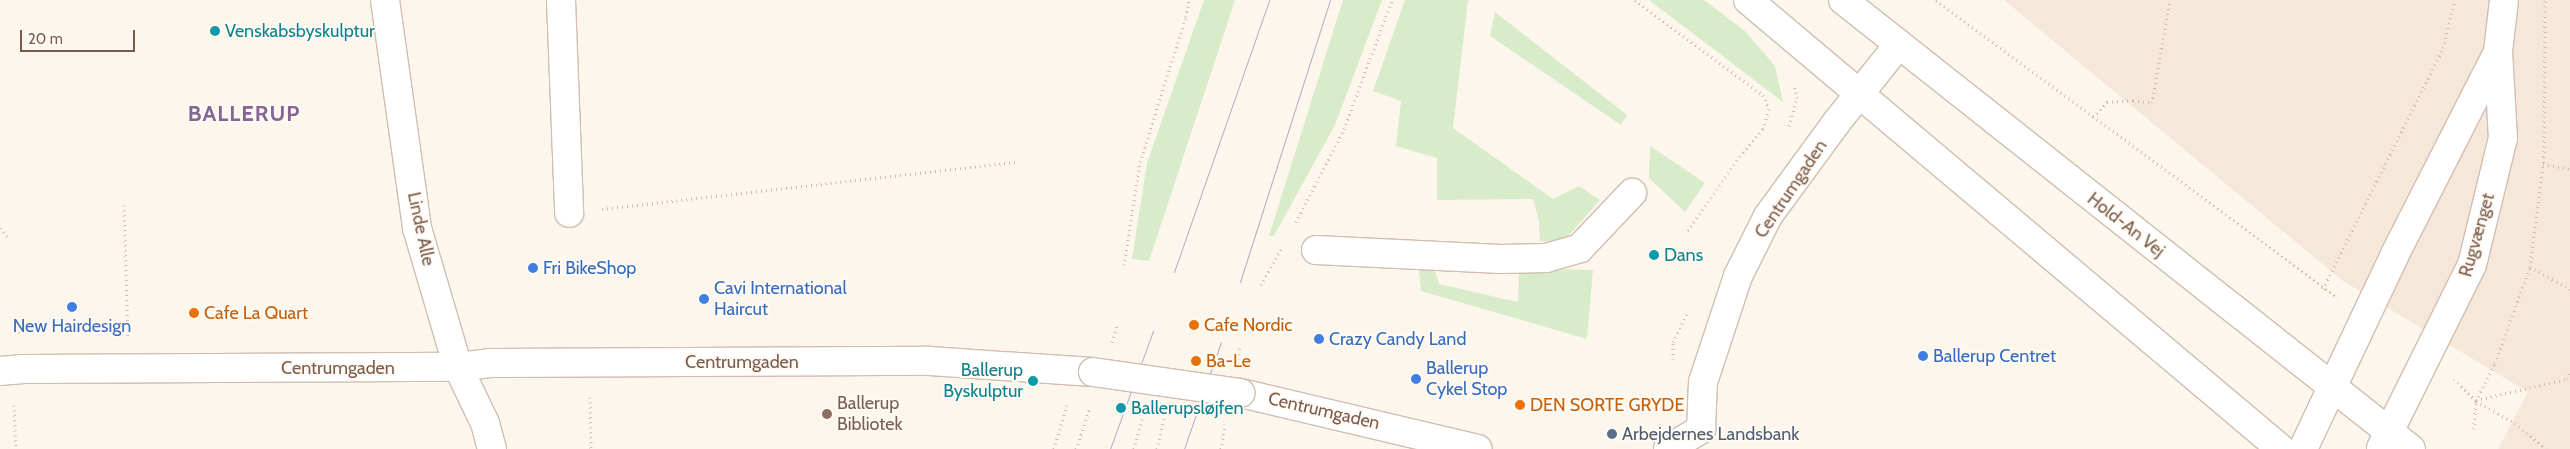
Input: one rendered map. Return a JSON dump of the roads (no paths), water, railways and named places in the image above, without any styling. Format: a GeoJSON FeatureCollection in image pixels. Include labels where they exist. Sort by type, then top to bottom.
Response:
{"type":"FeatureCollection","features":[{"type":"Feature","properties":{"kind":"street","name":"Linde Alle"},"geometry":{"type":"LineString","coordinates":[[385,0],[417,228],[458,368],[485,423],[492,449]]}},
{"type":"Feature","properties":{"kind":"street"},"geometry":{"type":"LineString","coordinates":[[561,0],[569,213]]}},
{"type":"Feature","properties":{"kind":"street"},"geometry":{"type":"LineString","coordinates":[[1748,0],[2281,449]]}},
{"type":"Feature","properties":{"kind":"street","name":"Hold-An Vej"},"geometry":{"type":"LineString","coordinates":[[1843,0],[2332,387],[2394,444]]}},
{"type":"Feature","properties":{"kind":"street","name":"Rugvænget"},"geometry":{"type":"LineString","coordinates":[[2394,444],[2472,265],[2503,138],[2498,52],[2504,0]]}},
{"type":"Feature","properties":{"kind":"street","name":"Centrumgaden"},"geometry":{"type":"LineString","coordinates":[[1668,449],[1701,429],[1703,382],[1738,276],[1768,216],[1858,94],[1899,44]]}},
{"type":"Feature","properties":{"kind":"street","name":"Rugvænget"},"geometry":{"type":"LineString","coordinates":[[2303,449],[2399,245],[2498,52]]}},
{"type":"Feature","properties":{"kind":"street"},"geometry":{"type":"LineString","coordinates":[[1316,250],[1502,259],[1546,258],[1580,248],[1632,193]]}},
{"type":"Feature","properties":{"kind":"street","name":"Centrumgaden"},"geometry":{"type":"LineString","coordinates":[[7,371],[458,368],[490,363],[930,361],[1093,372],[1241,393],[1477,449]]}},
{"type":"Feature","properties":{"kind":"tram line"},"geometry":{"type":"LineString","coordinates":[[1174,272],[1269,0]]}},
{"type":"Feature","properties":{"kind":"tram line"},"geometry":{"type":"LineString","coordinates":[[1240,282],[1330,0]]}},
{"type":"Feature","properties":{"kind":"tram line"},"geometry":{"type":"LineString","coordinates":[[1110,449],[1153,331]]}},
{"type":"Feature","properties":{"kind":"tram line"},"geometry":{"type":"LineString","coordinates":[[1184,449],[1221,342]]}},
{"type":"Feature","properties":{"kind":"place","name":"Venskabsbyskulptur"},"geometry":{"type":"Point","coordinates":[215,31]}},
{"type":"Feature","properties":{"kind":"place","name":"Dans"},"geometry":{"type":"Point","coordinates":[1654,255]}},
{"type":"Feature","properties":{"kind":"place","name":"Fri BikeShop"},"geometry":{"type":"Point","coordinates":[533,268]}},
{"type":"Feature","properties":{"kind":"place","name":"Cavi International Haircut"},"geometry":{"type":"Point","coordinates":[704,299]}},
{"type":"Feature","properties":{"kind":"place","name":"New Hairdesign"},"geometry":{"type":"Point","coordinates":[72,307]}},
{"type":"Feature","properties":{"kind":"place","name":"Cafe La Quart"},"geometry":{"type":"Point","coordinates":[194,313]}},
{"type":"Feature","properties":{"kind":"place","name":"Cafe Nordic"},"geometry":{"type":"Point","coordinates":[1194,325]}},
{"type":"Feature","properties":{"kind":"place","name":"Crazy Candy Land"},"geometry":{"type":"Point","coordinates":[1319,339]}},
{"type":"Feature","properties":{"kind":"place","name":"Ballerup Centret"},"geometry":{"type":"Point","coordinates":[1923,356]}},
{"type":"Feature","properties":{"kind":"place","name":"Ba-Le"},"geometry":{"type":"Point","coordinates":[1196,361]}},
{"type":"Feature","properties":{"kind":"place","name":"Ballerup Cykel Stop"},"geometry":{"type":"Point","coordinates":[1416,379]}},
{"type":"Feature","properties":{"kind":"place","name":"Ballerup Byskulptur"},"geometry":{"type":"Point","coordinates":[1033,381]}},
{"type":"Feature","properties":{"kind":"place","name":"DEN SORTE GRYDE"},"geometry":{"type":"Point","coordinates":[1520,405]}},
{"type":"Feature","properties":{"kind":"place","name":"Ballerupsløjfen"},"geometry":{"type":"Point","coordinates":[1121,408]}},
{"type":"Feature","properties":{"kind":"place","name":"Ballerup Bibliotek"},"geometry":{"type":"Point","coordinates":[827,414]}},
{"type":"Feature","properties":{"kind":"place","name":"Arbejdernes Landsbank"},"geometry":{"type":"Point","coordinates":[1612,434]}},
{"type":"Feature","properties":{"kind":"district","name":"BALLERUP"},"geometry":{"type":"Point","coordinates":[244,114]}}]}
